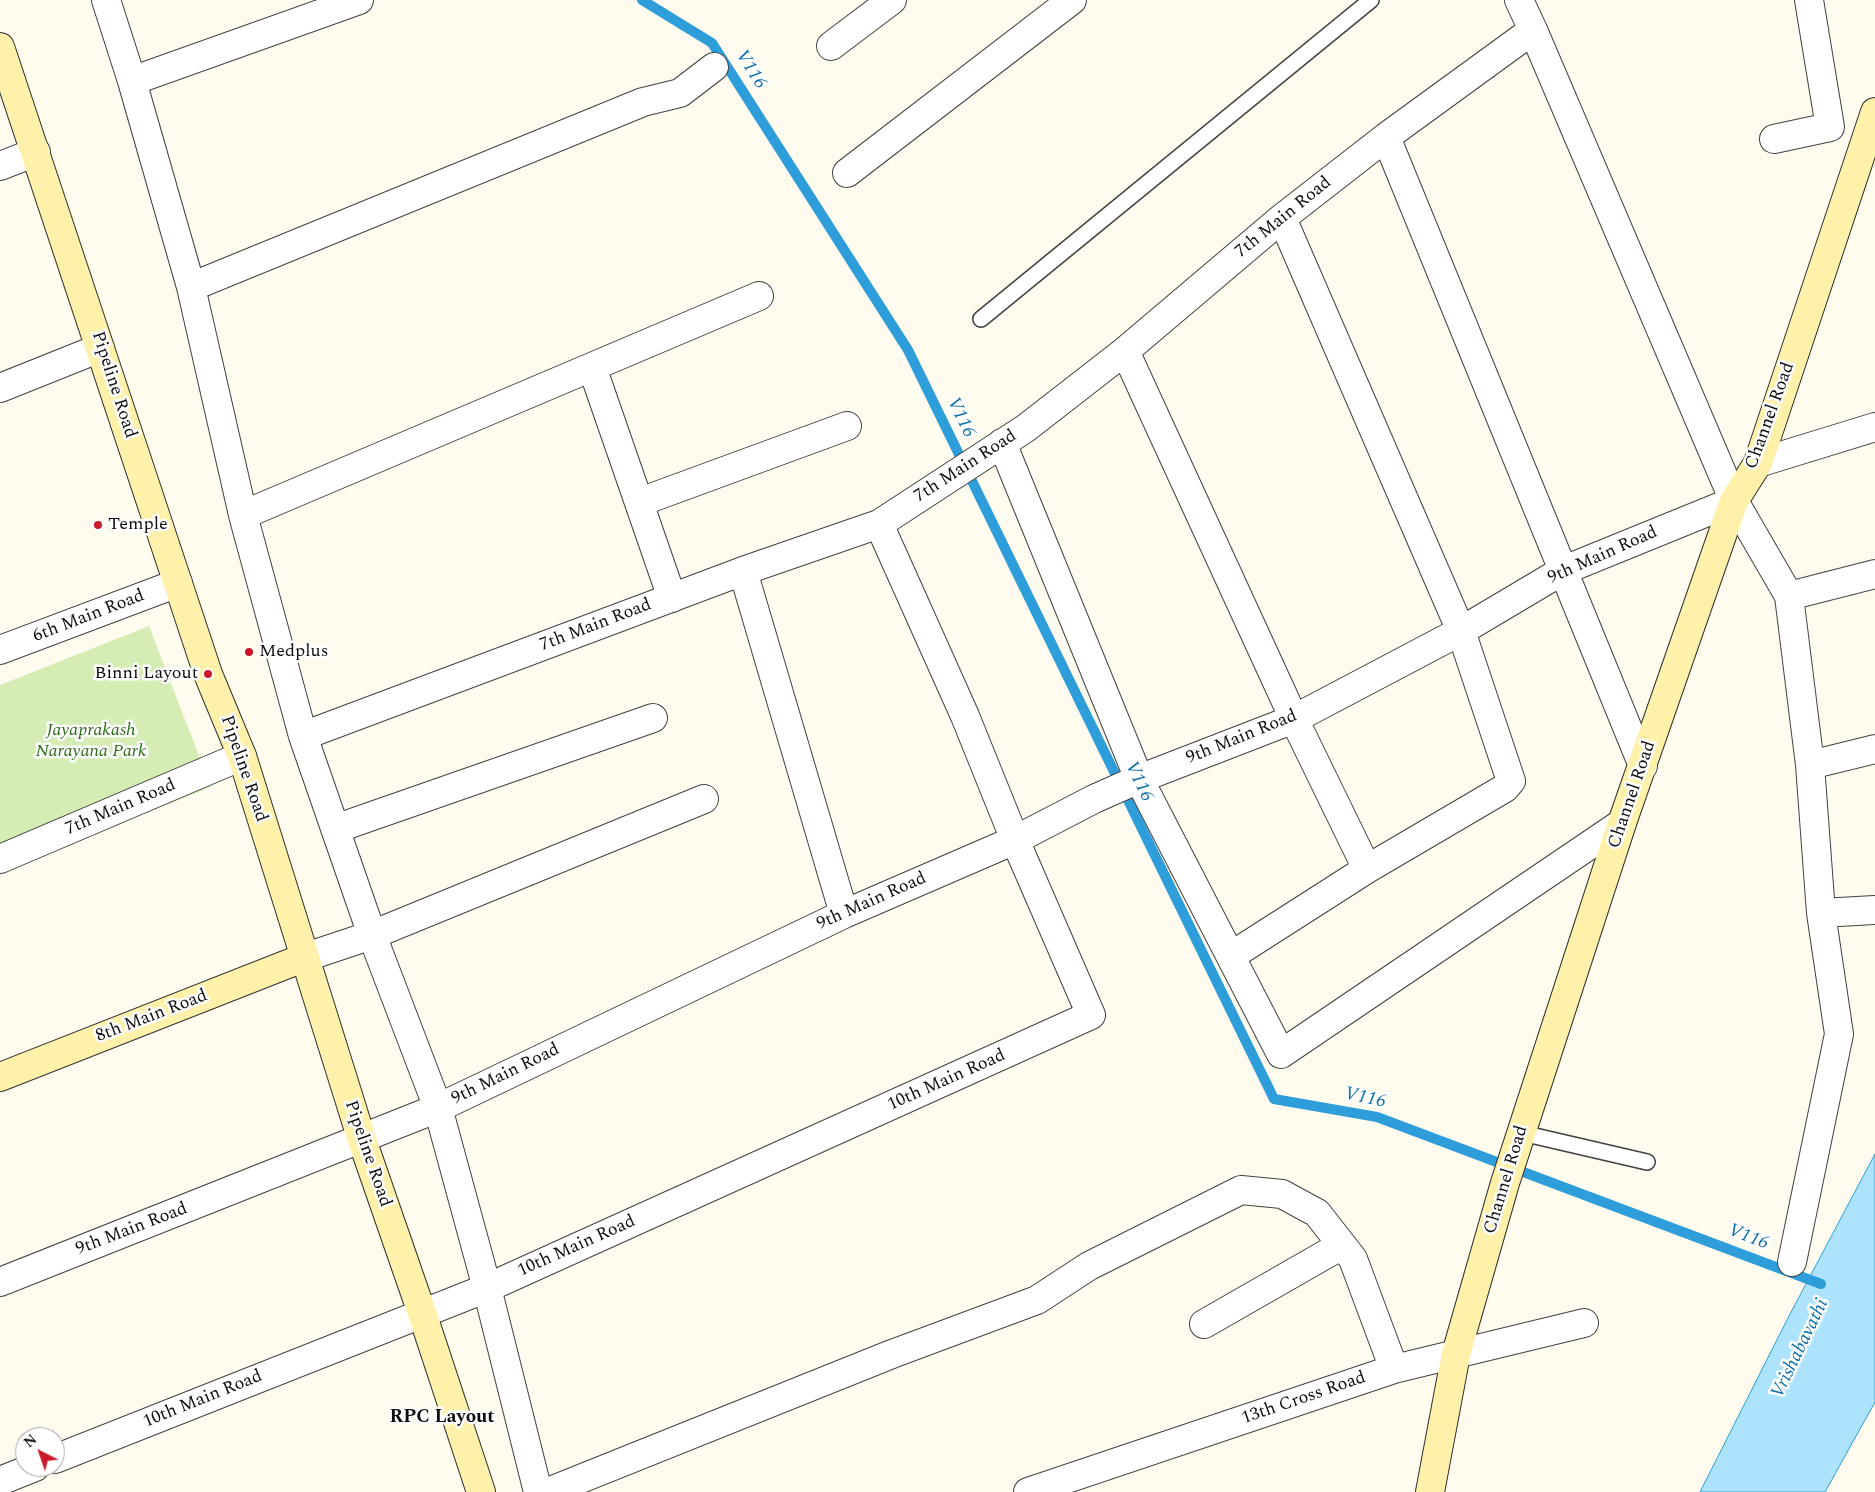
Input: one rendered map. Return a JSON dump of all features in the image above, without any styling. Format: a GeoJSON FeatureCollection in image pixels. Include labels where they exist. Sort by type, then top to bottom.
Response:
{"type":"FeatureCollection","features":[{"type":"Feature","properties":{"kind":"street"},"geometry":{"type":"LineString","coordinates":[[106,0],[132,81],[191,287],[243,515],[303,736],[372,935],[438,1108],[487,1288],[538,1492]]}},
{"type":"Feature","properties":{"kind":"street"},"geometry":{"type":"LineString","coordinates":[[132,81],[359,0]]}},
{"type":"Feature","properties":{"kind":"street"},"geometry":{"type":"LineString","coordinates":[[831,46],[892,0]]}},
{"type":"Feature","properties":{"kind":"street"},"geometry":{"type":"LineString","coordinates":[[847,173],[1072,0]]}},
{"type":"Feature","properties":{"kind":"street"},"geometry":{"type":"LineString","coordinates":[[1519,0],[1534,30],[1734,501],[1789,596],[1810,764],[1821,913],[1840,1034],[1792,1262]]}},
{"type":"Feature","properties":{"kind":"street"},"geometry":{"type":"LineString","coordinates":[[1774,139],[1830,127],[1809,0]]}},
{"type":"Feature","properties":{"kind":"street","name":"7th Main Road"},"geometry":{"type":"LineString","coordinates":[[303,736],[743,571],[879,524],[1026,428],[1125,351],[1282,218],[1386,137],[1534,30]]}},
{"type":"Feature","properties":{"kind":"street","name":"Pipeline Road"},"geometry":{"type":"LineString","coordinates":[[0,47],[208,674],[242,756],[303,958],[362,1140],[481,1492]]}},
{"type":"Feature","properties":{"kind":"street"},"geometry":{"type":"LineString","coordinates":[[191,287],[643,102],[680,92],[714,67]]}},
{"type":"Feature","properties":{"kind":"street","name":"Channel Road"},"geometry":{"type":"LineString","coordinates":[[1430,1492],[1456,1354],[1505,1183],[1622,823],[1734,501],[1758,463],[1875,112]]}},
{"type":"Feature","properties":{"kind":"street"},"geometry":{"type":"LineString","coordinates":[[1386,137],[1643,766]]}},
{"type":"Feature","properties":{"kind":"street"},"geometry":{"type":"LineString","coordinates":[[0,166],[36,152]]}},
{"type":"Feature","properties":{"kind":"street"},"geometry":{"type":"LineString","coordinates":[[1231,956],[1367,868],[1505,788],[1510,781],[1461,631],[1282,218]]}},
{"type":"Feature","properties":{"kind":"street"},"geometry":{"type":"LineString","coordinates":[[243,515],[759,296]]}},
{"type":"Feature","properties":{"kind":"street"},"geometry":{"type":"LineString","coordinates":[[0,388],[100,348]]}},
{"type":"Feature","properties":{"kind":"street"},"geometry":{"type":"LineString","coordinates":[[1125,351],[1294,719],[1367,868]]}},
{"type":"Feature","properties":{"kind":"street"},"geometry":{"type":"LineString","coordinates":[[592,366],[672,598]]}},
{"type":"Feature","properties":{"kind":"street"},"geometry":{"type":"LineString","coordinates":[[640,502],[847,426]]}},
{"type":"Feature","properties":{"kind":"street"},"geometry":{"type":"LineString","coordinates":[[1758,463],[1875,427]]}},
{"type":"Feature","properties":{"kind":"street"},"geometry":{"type":"LineString","coordinates":[[997,447],[1138,780],[1281,1054],[1622,823]]}},
{"type":"Feature","properties":{"kind":"street","name":"9th Main Road"},"geometry":{"type":"LineString","coordinates":[[0,1282],[362,1140],[438,1108],[844,914],[1015,840],[1106,794],[1294,719],[1461,631],[1562,571],[1734,501]]}},
{"type":"Feature","properties":{"kind":"street"},"geometry":{"type":"LineString","coordinates":[[879,524],[965,716],[1015,840]]}},
{"type":"Feature","properties":{"kind":"street"},"geometry":{"type":"LineString","coordinates":[[743,571],[844,914]]}},
{"type":"Feature","properties":{"kind":"street"},"geometry":{"type":"LineString","coordinates":[[1789,596],[1875,574]]}},
{"type":"Feature","properties":{"kind":"street","name":"6th Main Road"},"geometry":{"type":"LineString","coordinates":[[0,650],[178,583]]}},
{"type":"Feature","properties":{"kind":"street"},"geometry":{"type":"LineString","coordinates":[[336,829],[653,718]]}},
{"type":"Feature","properties":{"kind":"street"},"geometry":{"type":"LineString","coordinates":[[1810,764],[1875,749]]}},
{"type":"Feature","properties":{"kind":"street","name":"7th Main Road"},"geometry":{"type":"LineString","coordinates":[[0,859],[242,756]]}},
{"type":"Feature","properties":{"kind":"street"},"geometry":{"type":"LineString","coordinates":[[303,958],[372,935],[704,799]]}},
{"type":"Feature","properties":{"kind":"street","name":"10th Main Road"},"geometry":{"type":"LineString","coordinates":[[65,1455],[487,1288],[1091,1015],[1015,840]]}},
{"type":"Feature","properties":{"kind":"street"},"geometry":{"type":"LineString","coordinates":[[1821,913],[1875,910]]}},
{"type":"Feature","properties":{"kind":"street","name":"8th Main Road"},"geometry":{"type":"LineString","coordinates":[[0,1077],[303,958]]}},
{"type":"Feature","properties":{"kind":"street"},"geometry":{"type":"LineString","coordinates":[[548,1492],[892,1354],[1037,1300],[1089,1266],[1241,1190],[1282,1194],[1317,1213],[1353,1259],[1394,1369]]}},
{"type":"Feature","properties":{"kind":"street"},"geometry":{"type":"LineString","coordinates":[[1204,1324],[1342,1245]]}},
{"type":"Feature","properties":{"kind":"street","name":"13th Cross Road"},"geometry":{"type":"LineString","coordinates":[[1028,1492],[1394,1369],[1584,1323]]}},
{"type":"Feature","properties":{"kind":"street"},"geometry":{"type":"LineString","coordinates":[[0,1481],[15,1475]]}},
{"type":"Feature","properties":{"kind":"lane"},"geometry":{"type":"LineString","coordinates":[[981,319],[1371,0]]}},
{"type":"Feature","properties":{"kind":"lane"},"geometry":{"type":"LineString","coordinates":[[1519,1142],[1647,1162]]}},
{"type":"Feature","properties":{"kind":"green space","name":"Jayaprakash Narayana Park"},"geometry":{"type":"Polygon","coordinates":[[[149,626],[211,787],[0,871],[0,685],[149,626]]]}},
{"type":"Feature","properties":{"kind":"water","name":"Vrishabavathi"},"geometry":{"type":"Polygon","coordinates":[[[1875,1154],[1875,1402],[1825,1492],[1700,1492],[1790,1314],[1875,1154]]]}},
{"type":"Feature","properties":{"kind":"waterway","name":"V116"},"geometry":{"type":"LineString","coordinates":[[642,0],[712,43],[908,350],[1274,1099],[1377,1117],[1821,1284]]}},
{"type":"Feature","properties":{"kind":"place","name":"Temple"},"geometry":{"type":"Point","coordinates":[98,525]}},
{"type":"Feature","properties":{"kind":"place","name":"Medplus"},"geometry":{"type":"Point","coordinates":[249,652]}},
{"type":"Feature","properties":{"kind":"place","name":"Binni Layout"},"geometry":{"type":"Point","coordinates":[208,674]}},
{"type":"Feature","properties":{"kind":"district","name":"RPC Layout"},"geometry":{"type":"Point","coordinates":[442,1418]}}]}
